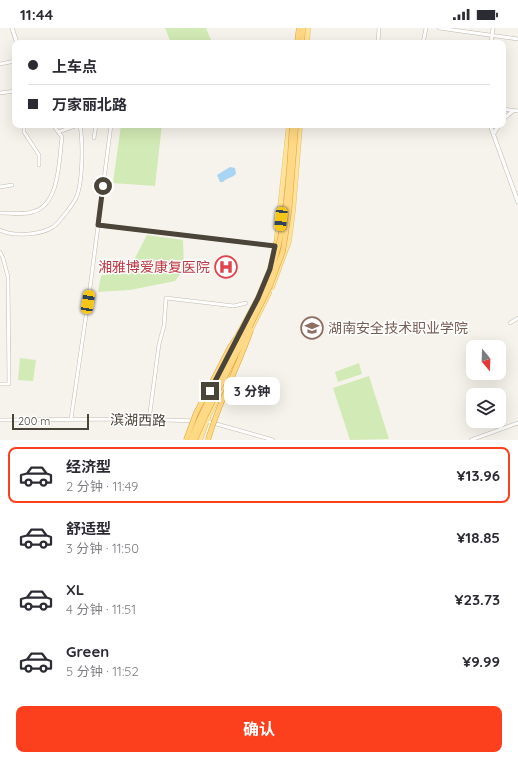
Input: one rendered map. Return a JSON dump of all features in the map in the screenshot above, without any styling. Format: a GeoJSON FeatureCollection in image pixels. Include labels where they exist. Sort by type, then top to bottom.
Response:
{"type":"FeatureCollection","features":[{"type":"Feature","properties":{"kind":"highway"},"geometry":{"type":"LineString","coordinates":[[296,40],[298,28]]}},
{"type":"Feature","properties":{"kind":"highway"},"geometry":{"type":"LineString","coordinates":[[302,40],[304,28]]}},
{"type":"Feature","properties":{"kind":"highway"},"geometry":{"type":"LineString","coordinates":[[275,246],[280,233],[291,128]]}},
{"type":"Feature","properties":{"kind":"highway"},"geometry":{"type":"LineString","coordinates":[[195,440],[255,313],[272,270],[279,247],[290,162],[291,128]]}},
{"type":"Feature","properties":{"kind":"highway"},"geometry":{"type":"LineString","coordinates":[[188,440],[276,272],[283,251],[289,212],[296,128]]}},
{"type":"Feature","properties":{"kind":"highway"},"geometry":{"type":"LineString","coordinates":[[204,440],[243,352],[255,313]]}},
{"type":"Feature","properties":{"kind":"highway"},"geometry":{"type":"LineString","coordinates":[[208,440],[222,398]]}},
{"type":"Feature","properties":{"kind":"main road"},"geometry":{"type":"LineString","coordinates":[[307,40],[308,28]]}},
{"type":"Feature","properties":{"kind":"main road"},"geometry":{"type":"LineString","coordinates":[[188,440],[194,420],[258,298],[270,269],[282,202],[291,128]]}},
{"type":"Feature","properties":{"kind":"main road"},"geometry":{"type":"LineString","coordinates":[[200,440],[207,422],[270,290],[289,241],[294,210],[300,128]]}},
{"type":"Feature","properties":{"kind":"street"},"geometry":{"type":"LineString","coordinates":[[12,28],[16,40]]}},
{"type":"Feature","properties":{"kind":"street"},"geometry":{"type":"LineString","coordinates":[[378,40],[380,28]]}},
{"type":"Feature","properties":{"kind":"street"},"geometry":{"type":"LineString","coordinates":[[424,40],[426,28]]}},
{"type":"Feature","properties":{"kind":"street"},"geometry":{"type":"LineString","coordinates":[[439,28],[518,38]]}},
{"type":"Feature","properties":{"kind":"street"},"geometry":{"type":"LineString","coordinates":[[491,40],[493,28]]}},
{"type":"Feature","properties":{"kind":"street"},"geometry":{"type":"LineString","coordinates":[[0,64],[12,62]]}},
{"type":"Feature","properties":{"kind":"street"},"geometry":{"type":"LineString","coordinates":[[0,93],[12,92]]}},
{"type":"Feature","properties":{"kind":"street"},"geometry":{"type":"LineString","coordinates":[[506,110],[518,111]]}},
{"type":"Feature","properties":{"kind":"street"},"geometry":{"type":"LineString","coordinates":[[506,117],[513,111]]}},
{"type":"Feature","properties":{"kind":"street"},"geometry":{"type":"LineString","coordinates":[[24,128],[24,132],[39,155],[39,165]]}},
{"type":"Feature","properties":{"kind":"street"},"geometry":{"type":"LineString","coordinates":[[0,214],[33,212],[49,202],[55,186],[62,137],[55,128]]}},
{"type":"Feature","properties":{"kind":"street"},"geometry":{"type":"LineString","coordinates":[[58,132],[70,128]]}},
{"type":"Feature","properties":{"kind":"street"},"geometry":{"type":"LineString","coordinates":[[0,230],[4,233],[32,235],[54,227],[72,204],[76,198],[82,166],[79,128]]}},
{"type":"Feature","properties":{"kind":"street"},"geometry":{"type":"LineString","coordinates":[[94,138],[96,128]]}},
{"type":"Feature","properties":{"kind":"street"},"geometry":{"type":"LineString","coordinates":[[71,419],[111,128]]}},
{"type":"Feature","properties":{"kind":"street"},"geometry":{"type":"LineString","coordinates":[[492,128],[518,202]]}},
{"type":"Feature","properties":{"kind":"street"},"geometry":{"type":"LineString","coordinates":[[494,133],[497,128]]}},
{"type":"Feature","properties":{"kind":"street"},"geometry":{"type":"LineString","coordinates":[[0,187],[12,185]]}},
{"type":"Feature","properties":{"kind":"street"},"geometry":{"type":"LineString","coordinates":[[98,225],[275,246]]}},
{"type":"Feature","properties":{"kind":"street"},"geometry":{"type":"LineString","coordinates":[[0,252],[8,277],[9,384],[0,384]]}},
{"type":"Feature","properties":{"kind":"street"},"geometry":{"type":"LineString","coordinates":[[149,420],[159,344],[164,326],[166,298],[234,306],[246,303]]}},
{"type":"Feature","properties":{"kind":"street"},"geometry":{"type":"LineString","coordinates":[[510,323],[518,318]]}},
{"type":"Feature","properties":{"kind":"street","name":"滨湖西路"},"geometry":{"type":"LineString","coordinates":[[0,420],[194,420],[207,422],[273,440]]}},
{"type":"Feature","properties":{"kind":"street"},"geometry":{"type":"LineString","coordinates":[[471,440],[518,423]]}},
{"type":"Feature","properties":{"kind":"green space"},"geometry":{"type":"Polygon","coordinates":[[[165,28],[206,28],[211,40],[170,40],[165,28]]]}},
{"type":"Feature","properties":{"kind":"green space"},"geometry":{"type":"Polygon","coordinates":[[[121,128],[162,128],[155,186],[113,183],[121,128]]]}},
{"type":"Feature","properties":{"kind":"green space"},"geometry":{"type":"Polygon","coordinates":[[[147,235],[183,240],[184,269],[175,281],[130,290],[98,292],[101,276],[134,260],[147,235]]]}},
{"type":"Feature","properties":{"kind":"green space"},"geometry":{"type":"Polygon","coordinates":[[[20,358],[36,360],[33,381],[18,380],[20,358]]]}},
{"type":"Feature","properties":{"kind":"green space"},"geometry":{"type":"Polygon","coordinates":[[[359,363],[362,374],[338,382],[335,372],[359,363]]]}},
{"type":"Feature","properties":{"kind":"green space"},"geometry":{"type":"Polygon","coordinates":[[[369,376],[389,439],[350,440],[333,388],[369,376]]]}},
{"type":"Feature","properties":{"kind":"water"},"geometry":{"type":"Polygon","coordinates":[[[230,167],[235,168],[236,174],[223,182],[220,182],[217,175],[230,167]]]}},
{"type":"Feature","properties":{"kind":"place","name":"湘雅博爱康复医院"},"geometry":{"type":"Point","coordinates":[226,267]}},
{"type":"Feature","properties":{"kind":"place","name":"湖南安全技术职业学院"},"geometry":{"type":"Point","coordinates":[312,328]}},
{"type":"Feature","properties":{"kind":"route"},"geometry":{"type":"LineString","coordinates":[[103,186],[98,225],[275,246],[270,269],[258,298],[242,326],[210,391]]}}]}
